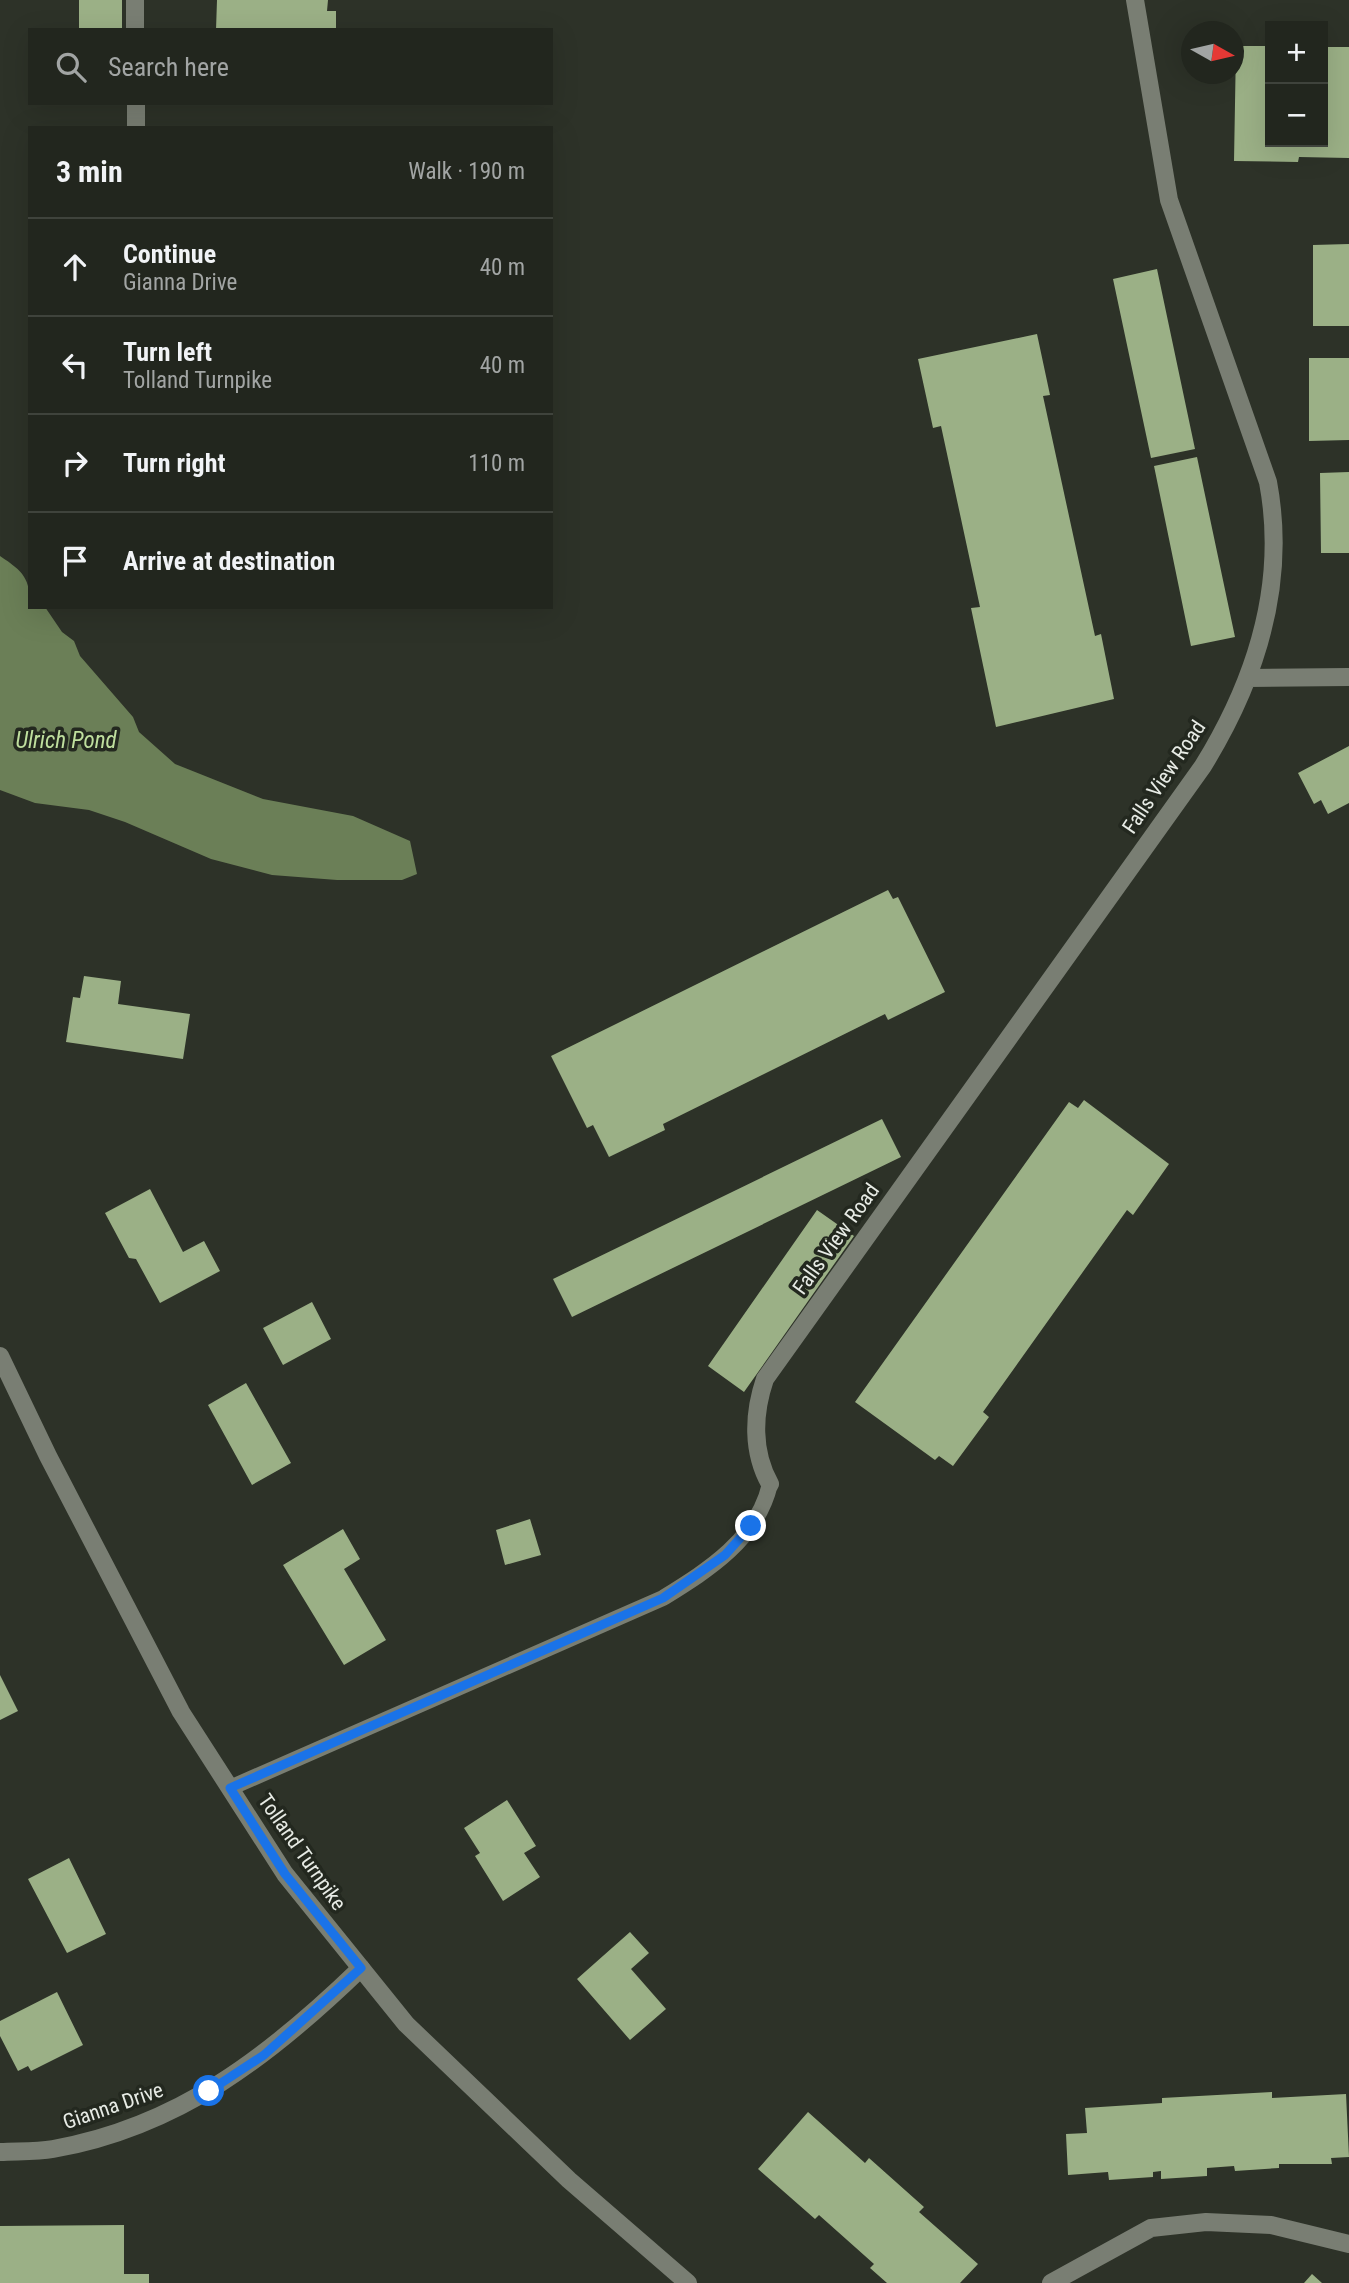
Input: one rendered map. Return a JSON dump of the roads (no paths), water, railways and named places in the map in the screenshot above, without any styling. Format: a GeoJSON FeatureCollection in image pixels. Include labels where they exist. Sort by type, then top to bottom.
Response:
{"type":"FeatureCollection","features":[{"type":"Feature","properties":{"kind":"street"},"geometry":{"type":"LineString","coordinates":[[135,0],[135,28]]}},
{"type":"Feature","properties":{"kind":"street","name":"Falls View Road"},"geometry":{"type":"LineString","coordinates":[[770,1485],[758,1449],[756,1416],[761,1392],[771,1368],[1184,793],[1218,740],[1248,678],[1261,640],[1272,583],[1275,531],[1271,498],[1259,454],[1169,200],[1135,0]]}},
{"type":"Feature","properties":{"kind":"street"},"geometry":{"type":"LineString","coordinates":[[136,105],[136,126]]}},
{"type":"Feature","properties":{"kind":"street"},"geometry":{"type":"LineString","coordinates":[[1248,678],[1349,677]]}},
{"type":"Feature","properties":{"kind":"street","name":"Tolland Turnpike"},"geometry":{"type":"LineString","coordinates":[[0,1356],[48,1456],[181,1712],[285,1874],[415,2033],[569,2180],[688,2283]]}},
{"type":"Feature","properties":{"kind":"street","name":"Gianna Drive"},"geometry":{"type":"LineString","coordinates":[[0,2152],[52,2150],[111,2135],[174,2111],[227,2082],[264,2055],[361,1968]]}},
{"type":"Feature","properties":{"kind":"street"},"geometry":{"type":"LineString","coordinates":[[1051,2283],[1152,2228],[1206,2222],[1271,2225],[1349,2244]]}},
{"type":"Feature","properties":{"kind":"lane"},"geometry":{"type":"LineString","coordinates":[[230,1788],[663,1598],[701,1574],[742,1539],[756,1520],[770,1485]]}},
{"type":"Feature","properties":{"kind":"water","name":"Ulrich Pond"},"geometry":{"type":"Polygon","coordinates":[[[0,556],[15,567],[27,582],[28,609],[46,609],[62,632],[74,641],[80,656],[133,717],[139,732],[175,764],[263,799],[353,816],[410,841],[417,874],[402,880],[337,880],[272,875],[211,859],[125,822],[89,810],[35,803],[0,790],[0,556]]]}}]}
